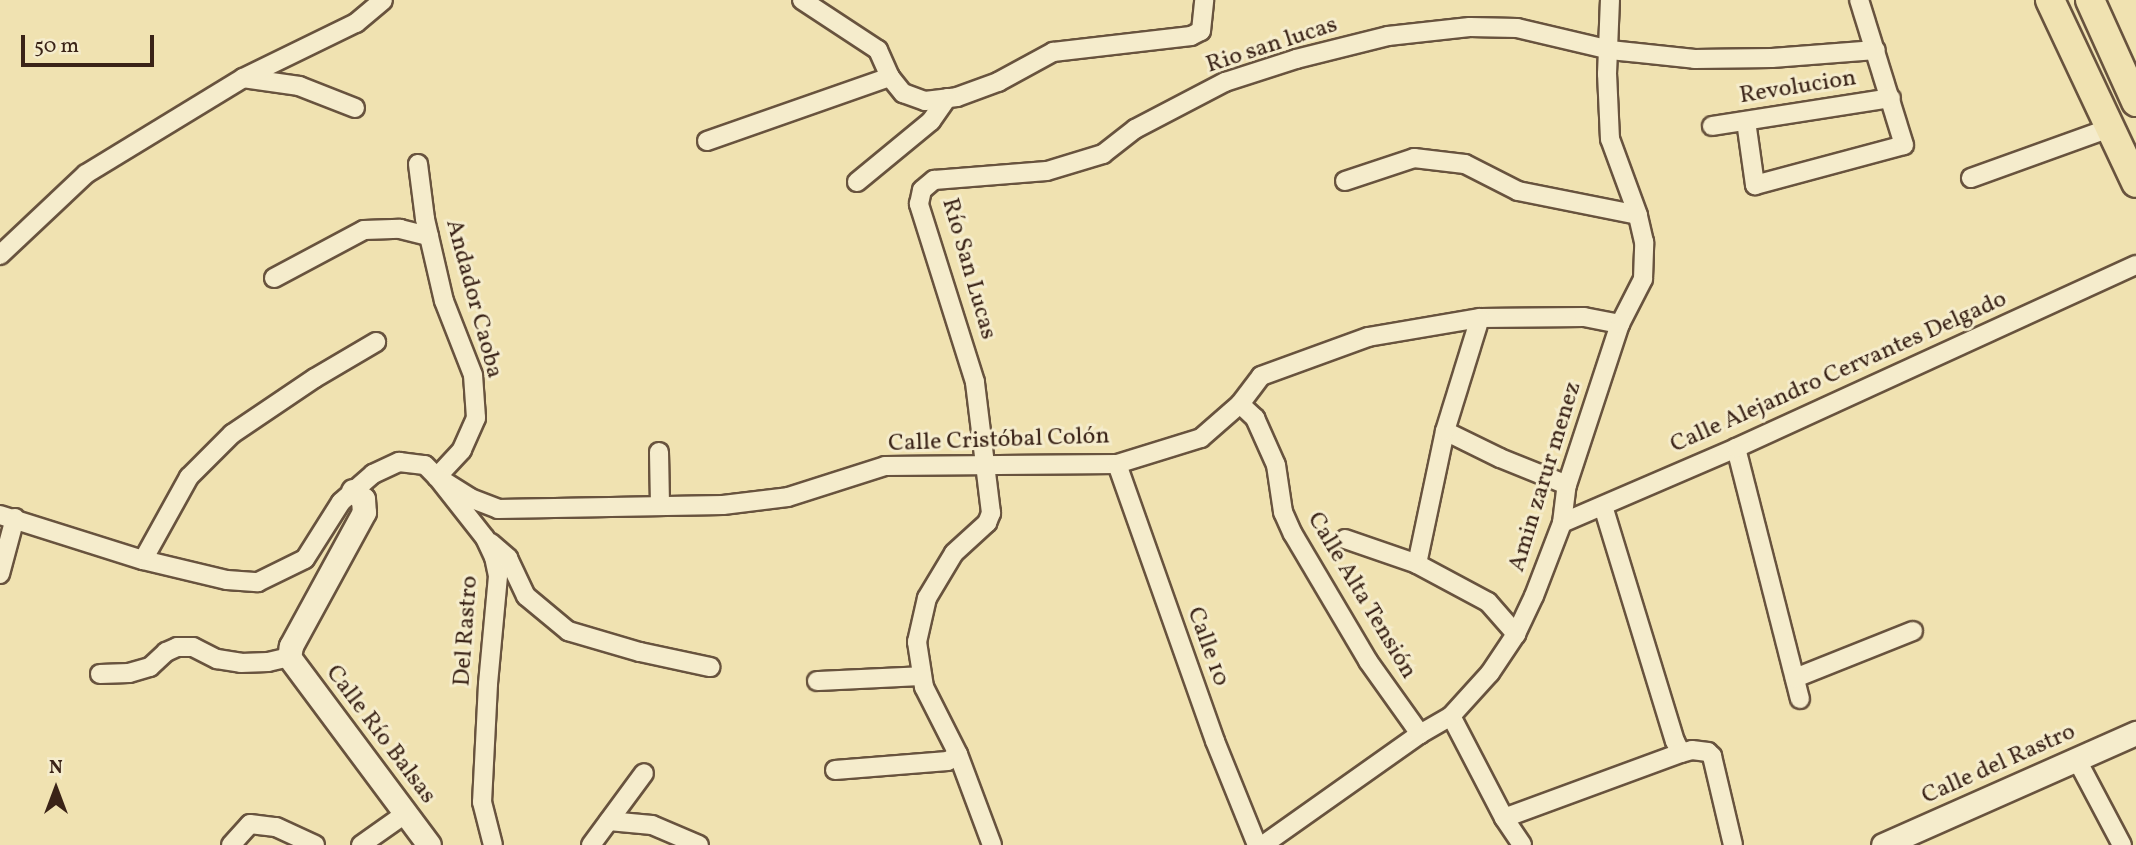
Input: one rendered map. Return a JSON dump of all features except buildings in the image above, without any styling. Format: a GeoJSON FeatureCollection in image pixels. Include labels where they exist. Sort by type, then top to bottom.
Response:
{"type":"FeatureCollection","features":[{"type":"Feature","properties":{"kind":"main road"},"geometry":{"type":"LineString","coordinates":[[2050,0],[2136,183]]}},
{"type":"Feature","properties":{"kind":"main road"},"geometry":{"type":"LineString","coordinates":[[2067,35],[2095,10],[2136,102]]}},
{"type":"Feature","properties":{"kind":"street"},"geometry":{"type":"LineString","coordinates":[[0,255],[86,174],[243,78],[356,23],[383,0]]}},
{"type":"Feature","properties":{"kind":"street"},"geometry":{"type":"LineString","coordinates":[[802,0],[878,50],[890,77],[903,93],[925,101],[947,98],[998,82],[1053,52],[1191,36],[1201,31],[1204,0]]}},
{"type":"Feature","properties":{"kind":"street","name":"Amin zarur menez"},"geometry":{"type":"LineString","coordinates":[[1263,845],[1420,734],[1451,716],[1490,673],[1516,634],[1534,596],[1562,523],[1567,485],[1620,324],[1643,279],[1644,242],[1638,215],[1610,139],[1607,74],[1610,0]]}},
{"type":"Feature","properties":{"kind":"street"},"geometry":{"type":"LineString","coordinates":[[1746,121],[1755,185],[1904,145],[1859,0]]}},
{"type":"Feature","properties":{"kind":"street","name":"Rio san lucas"},"geometry":{"type":"LineString","coordinates":[[1135,129],[1225,82],[1296,59],[1388,36],[1470,27],[1517,27],[1610,50],[1695,59],[1772,58],[1876,50]]}},
{"type":"Feature","properties":{"kind":"street"},"geometry":{"type":"LineString","coordinates":[[707,141],[890,77]]}},
{"type":"Feature","properties":{"kind":"street"},"geometry":{"type":"LineString","coordinates":[[243,78],[299,86],[355,108]]}},
{"type":"Feature","properties":{"kind":"street"},"geometry":{"type":"LineString","coordinates":[[857,182],[931,121],[947,98]]}},
{"type":"Feature","properties":{"kind":"street","name":"Revolucion"},"geometry":{"type":"LineString","coordinates":[[1712,126],[1891,99]]}},
{"type":"Feature","properties":{"kind":"street"},"geometry":{"type":"LineString","coordinates":[[1971,178],[2110,128]]}},
{"type":"Feature","properties":{"kind":"street","name":"Río San Lucas"},"geometry":{"type":"LineString","coordinates":[[923,682],[917,642],[927,598],[954,552],[987,523],[991,513],[975,382],[919,204],[922,190],[934,180],[1046,171],[1103,154],[1135,129]]}},
{"type":"Feature","properties":{"kind":"street"},"geometry":{"type":"LineString","coordinates":[[1345,181],[1414,158],[1465,164],[1518,191],[1638,215]]}},
{"type":"Feature","properties":{"kind":"street","name":"Andador Caoba"},"geometry":{"type":"LineString","coordinates":[[418,164],[429,236],[444,301],[473,375],[475,418],[462,450],[437,477]]}},
{"type":"Feature","properties":{"kind":"street"},"geometry":{"type":"LineString","coordinates":[[274,278],[364,230],[400,229],[429,236]]}},
{"type":"Feature","properties":{"kind":"street","name":"Calle Alejandro Cervantes Delgado"},"geometry":{"type":"LineString","coordinates":[[1562,523],[1736,448],[2136,265]]}},
{"type":"Feature","properties":{"kind":"street","name":"Calle Cristóbal Colón"},"geometry":{"type":"LineString","coordinates":[[437,477],[470,498],[498,509],[723,505],[788,497],[885,466],[987,463],[1117,464],[1201,438],[1240,404],[1261,376],[1368,337],[1480,318],[1584,317],[1620,324]]}},
{"type":"Feature","properties":{"kind":"street"},"geometry":{"type":"LineString","coordinates":[[1417,564],[1445,431],[1480,318]]}},
{"type":"Feature","properties":{"kind":"street"},"geometry":{"type":"LineString","coordinates":[[143,560],[189,477],[232,434],[314,378],[376,342]]}},
{"type":"Feature","properties":{"kind":"street","name":"Calle Alta Tensión"},"geometry":{"type":"LineString","coordinates":[[1240,404],[1255,418],[1276,465],[1283,512],[1293,534],[1368,661],[1420,734]]}},
{"type":"Feature","properties":{"kind":"street"},"geometry":{"type":"LineString","coordinates":[[1445,431],[1500,458],[1567,485]]}},
{"type":"Feature","properties":{"kind":"street"},"geometry":{"type":"LineString","coordinates":[[1736,448],[1801,699]]}},
{"type":"Feature","properties":{"kind":"street"},"geometry":{"type":"LineString","coordinates":[[659,452],[660,506]]}},
{"type":"Feature","properties":{"kind":"street","name":"Del Rastro"},"geometry":{"type":"LineString","coordinates":[[7,516],[143,560],[227,580],[258,582],[305,559],[341,502],[373,474],[399,463],[425,465],[485,538],[494,557],[498,576],[482,802],[493,845]]}},
{"type":"Feature","properties":{"kind":"street","name":"Calle 10"},"geometry":{"type":"LineString","coordinates":[[1117,464],[1215,741],[1257,845]]}},
{"type":"Feature","properties":{"kind":"street"},"geometry":{"type":"LineString","coordinates":[[100,674],[129,673],[150,667],[166,652],[177,647],[192,647],[217,659],[241,663],[268,662],[289,657],[291,646],[364,512],[363,499],[353,491]]}},
{"type":"Feature","properties":{"kind":"street"},"geometry":{"type":"LineString","coordinates":[[1603,506],[1681,753]]}},
{"type":"Feature","properties":{"kind":"street"},"geometry":{"type":"LineString","coordinates":[[0,574],[7,516]]}},
{"type":"Feature","properties":{"kind":"street"},"geometry":{"type":"LineString","coordinates":[[485,538],[508,558],[526,596],[568,631],[640,652],[710,667]]}},
{"type":"Feature","properties":{"kind":"street"},"geometry":{"type":"LineString","coordinates":[[1345,539],[1417,564],[1488,602],[1516,634]]}},
{"type":"Feature","properties":{"kind":"street"},"geometry":{"type":"LineString","coordinates":[[1796,678],[1913,631]]}},
{"type":"Feature","properties":{"kind":"street","name":"Calle Río Balsas"},"geometry":{"type":"LineString","coordinates":[[289,657],[429,845]]}},
{"type":"Feature","properties":{"kind":"street"},"geometry":{"type":"LineString","coordinates":[[817,681],[923,682],[958,754],[992,845]]}},
{"type":"Feature","properties":{"kind":"street"},"geometry":{"type":"LineString","coordinates":[[1451,716],[1504,818],[1522,845]]}},
{"type":"Feature","properties":{"kind":"street","name":"Calle del Rastro"},"geometry":{"type":"LineString","coordinates":[[1883,845],[2136,733]]}},
{"type":"Feature","properties":{"kind":"street"},"geometry":{"type":"LineString","coordinates":[[1504,818],[1692,750],[1708,752],[1712,756],[1733,845]]}},
{"type":"Feature","properties":{"kind":"street"},"geometry":{"type":"LineString","coordinates":[[835,770],[948,761],[958,754]]}},
{"type":"Feature","properties":{"kind":"street"},"geometry":{"type":"LineString","coordinates":[[2077,760],[2119,844]]}},
{"type":"Feature","properties":{"kind":"street"},"geometry":{"type":"LineString","coordinates":[[591,845],[643,773]]}},
{"type":"Feature","properties":{"kind":"street"},"geometry":{"type":"LineString","coordinates":[[361,845],[405,814]]}},
{"type":"Feature","properties":{"kind":"street"},"geometry":{"type":"LineString","coordinates":[[609,821],[652,825],[699,845]]}},
{"type":"Feature","properties":{"kind":"street"},"geometry":{"type":"LineString","coordinates":[[231,845],[250,824],[276,827],[315,845]]}}]}
